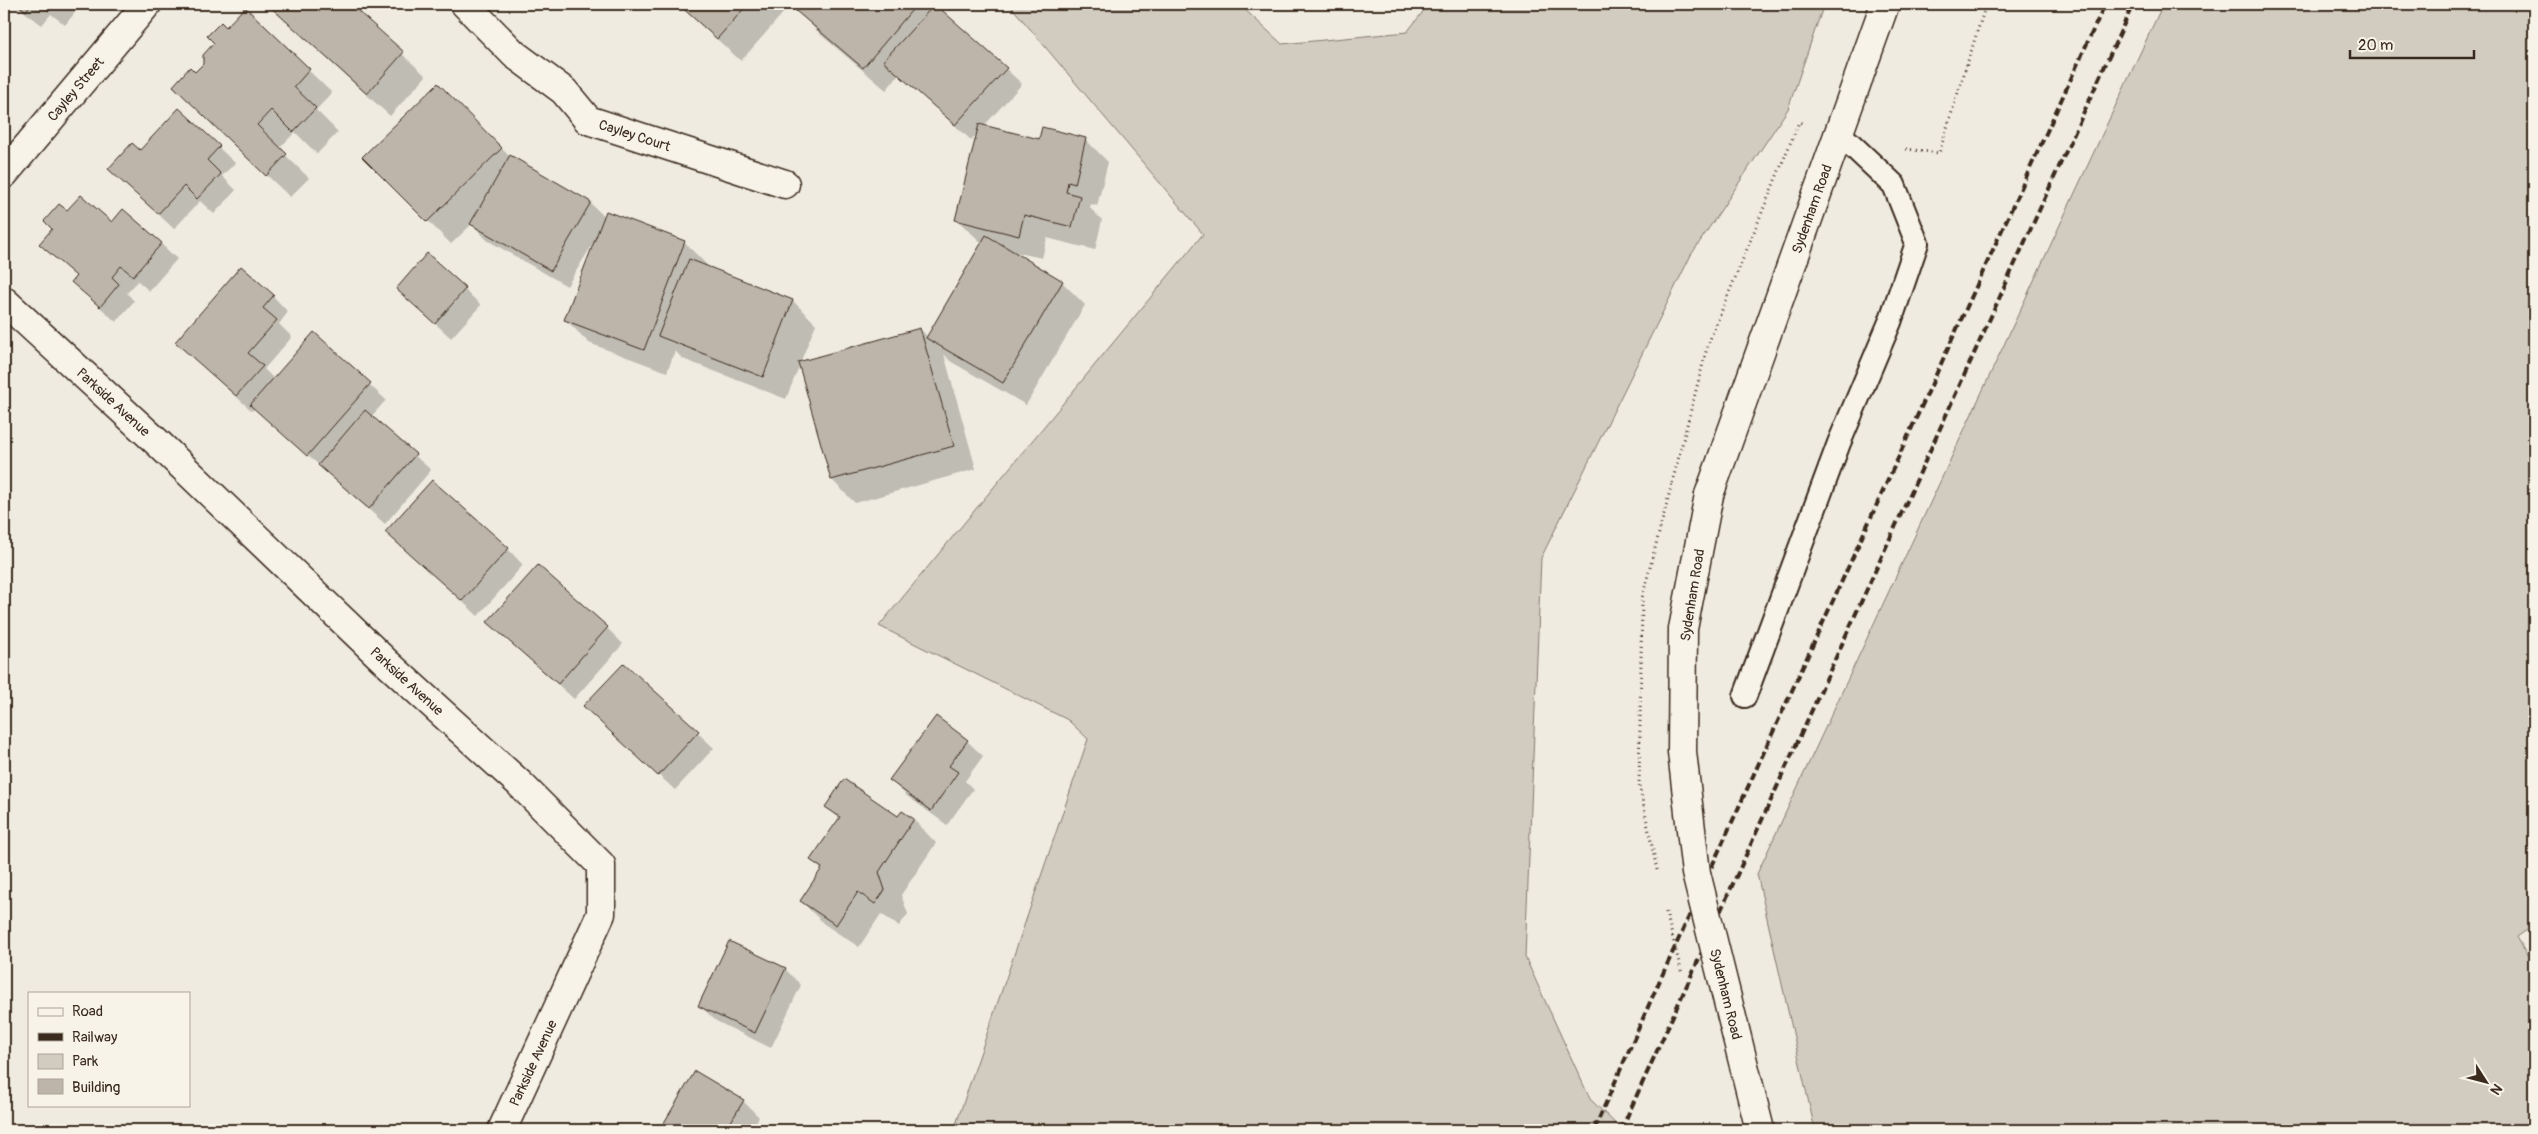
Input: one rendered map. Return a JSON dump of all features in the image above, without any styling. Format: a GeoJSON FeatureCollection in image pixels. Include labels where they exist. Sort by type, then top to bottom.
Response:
{"type":"FeatureCollection","features":[{"type":"Feature","properties":{"kind":"street","name":"Cayley Street"},"geometry":{"type":"LineString","coordinates":[[4,174],[147,4]]}},
{"type":"Feature","properties":{"kind":"street","name":"Cayley Court"},"geometry":{"type":"LineString","coordinates":[[465,4],[514,54],[564,91],[588,120],[785,184]]}},
{"type":"Feature","properties":{"kind":"street","name":"Sydenham Road"},"geometry":{"type":"LineString","coordinates":[[1760,1130],[1696,874],[1682,752],[1683,629],[1709,495],[1840,134],[1885,4]]}},
{"type":"Feature","properties":{"kind":"street","name":"Parkside Avenue"},"geometry":{"type":"LineString","coordinates":[[4,301],[158,443],[387,663],[519,783],[601,865],[601,914],[502,1130]]}},
{"type":"Feature","properties":{"kind":"lane"},"geometry":{"type":"LineString","coordinates":[[1745,696],[1839,443],[1890,322],[1917,242],[1894,185],[1840,134]]}},
{"type":"Feature","properties":{"kind":"path"},"geometry":{"type":"LineString","coordinates":[[1903,149],[1939,153],[1986,4]]}},
{"type":"Feature","properties":{"kind":"path"},"geometry":{"type":"LineString","coordinates":[[1672,484],[1708,344],[1799,122],[1840,134]]}},
{"type":"Feature","properties":{"kind":"green space"},"geometry":{"type":"Polygon","coordinates":[[[1009,4],[1239,4],[1282,44],[1407,32],[1429,4],[1824,4],[1788,109],[1691,255],[1541,558],[1525,957],[1590,1099],[1622,1130],[954,1130],[1088,739],[1068,720],[879,626],[1203,234],[1009,4]]]}},
{"type":"Feature","properties":{"kind":"green space"},"geometry":{"type":"Polygon","coordinates":[[[2163,4],[2534,4],[2534,925],[2517,937],[2534,967],[2534,1130],[1815,1130],[1757,874],[2163,4]]]}},
{"type":"Feature","properties":{"kind":"building"},"geometry":{"type":"Polygon","coordinates":[[[17,4],[31,4],[26,11],[17,4]]]}},
{"type":"Feature","properties":{"kind":"building"},"geometry":{"type":"Polygon","coordinates":[[[40,4],[54,4],[49,11],[40,4]]]}},
{"type":"Feature","properties":{"kind":"building"},"geometry":{"type":"Polygon","coordinates":[[[267,4],[350,4],[404,52],[367,94],[267,4]]]}},
{"type":"Feature","properties":{"kind":"building"},"geometry":{"type":"Polygon","coordinates":[[[678,4],[748,4],[717,39],[678,4]]]}},
{"type":"Feature","properties":{"kind":"building"},"geometry":{"type":"Polygon","coordinates":[[[802,4],[917,4],[863,68],[796,11],[802,4]]]}},
{"type":"Feature","properties":{"kind":"building"},"geometry":{"type":"Polygon","coordinates":[[[935,4],[1007,68],[955,125],[883,61],[935,4]]]}},
{"type":"Feature","properties":{"kind":"building"},"geometry":{"type":"Polygon","coordinates":[[[245,7],[310,69],[294,87],[316,108],[293,132],[271,110],[257,125],[287,154],[266,176],[173,86],[190,67],[195,72],[203,64],[203,55],[214,43],[207,36],[221,22],[226,27],[245,7]]]}},
{"type":"Feature","properties":{"kind":"building"},"geometry":{"type":"Polygon","coordinates":[[[438,83],[502,148],[427,222],[362,157],[438,83]]]}},
{"type":"Feature","properties":{"kind":"building"},"geometry":{"type":"Polygon","coordinates":[[[179,108],[220,146],[207,160],[221,174],[197,199],[184,186],[158,214],[108,169],[132,143],[140,150],[179,108]]]}},
{"type":"Feature","properties":{"kind":"building"},"geometry":{"type":"Polygon","coordinates":[[[979,124],[1039,139],[1042,127],[1086,138],[1075,184],[1068,182],[1066,192],[1080,196],[1072,227],[1024,215],[1019,236],[955,220],[979,124]]]}},
{"type":"Feature","properties":{"kind":"building"},"geometry":{"type":"Polygon","coordinates":[[[510,155],[591,202],[551,271],[470,224],[510,155]]]}},
{"type":"Feature","properties":{"kind":"building"},"geometry":{"type":"Polygon","coordinates":[[[81,195],[112,222],[123,209],[162,243],[133,276],[121,266],[112,277],[119,284],[100,307],[71,282],[76,276],[39,244],[52,229],[44,221],[59,204],[67,210],[81,195]]]}},
{"type":"Feature","properties":{"kind":"building"},"geometry":{"type":"Polygon","coordinates":[[[606,211],[685,241],[644,350],[564,320],[606,211]]]}},
{"type":"Feature","properties":{"kind":"building"},"geometry":{"type":"Polygon","coordinates":[[[986,235],[1063,281],[1003,383],[926,338],[986,235]]]}},
{"type":"Feature","properties":{"kind":"building"},"geometry":{"type":"Polygon","coordinates":[[[427,253],[466,288],[435,324],[396,289],[427,253]]]}},
{"type":"Feature","properties":{"kind":"building"},"geometry":{"type":"Polygon","coordinates":[[[689,259],[793,300],[763,377],[658,336],[689,259]]]}},
{"type":"Feature","properties":{"kind":"building"},"geometry":{"type":"Polygon","coordinates":[[[241,266],[274,295],[263,308],[277,320],[248,353],[263,366],[236,396],[175,342],[241,266]]]}},
{"type":"Feature","properties":{"kind":"building"},"geometry":{"type":"Polygon","coordinates":[[[920,328],[954,446],[831,480],[798,362],[920,328]]]}},
{"type":"Feature","properties":{"kind":"building"},"geometry":{"type":"Polygon","coordinates":[[[314,332],[371,383],[307,456],[250,405],[314,332]]]}},
{"type":"Feature","properties":{"kind":"building"},"geometry":{"type":"Polygon","coordinates":[[[365,410],[416,454],[369,509],[318,465],[365,410]]]}},
{"type":"Feature","properties":{"kind":"building"},"geometry":{"type":"Polygon","coordinates":[[[432,480],[509,548],[462,601],[385,532],[432,480]]]}},
{"type":"Feature","properties":{"kind":"building"},"geometry":{"type":"Polygon","coordinates":[[[538,565],[608,627],[558,684],[487,622],[538,565]]]}},
{"type":"Feature","properties":{"kind":"building"},"geometry":{"type":"Polygon","coordinates":[[[624,663],[699,731],[658,776],[583,706],[624,663]]]}},
{"type":"Feature","properties":{"kind":"building"},"geometry":{"type":"Polygon","coordinates":[[[936,716],[968,740],[949,766],[958,772],[931,811],[889,780],[936,716]]]}},
{"type":"Feature","properties":{"kind":"building"},"geometry":{"type":"Polygon","coordinates":[[[844,779],[898,816],[902,811],[914,819],[879,872],[885,890],[875,904],[858,892],[836,925],[800,901],[822,868],[810,860],[840,817],[825,807],[844,779]]]}},
{"type":"Feature","properties":{"kind":"building"},"geometry":{"type":"Polygon","coordinates":[[[729,941],[786,968],[755,1033],[698,1006],[729,941]]]}},
{"type":"Feature","properties":{"kind":"building"},"geometry":{"type":"Polygon","coordinates":[[[695,1071],[744,1100],[726,1130],[669,1130],[662,1126],[695,1071]]]}},
{"type":"Feature","properties":{"kind":"railway"},"geometry":{"type":"LineString","coordinates":[[1594,1130],[1655,991],[2105,4]]}},
{"type":"Feature","properties":{"kind":"railway"},"geometry":{"type":"LineString","coordinates":[[1621,1130],[2133,4]]}}]}
